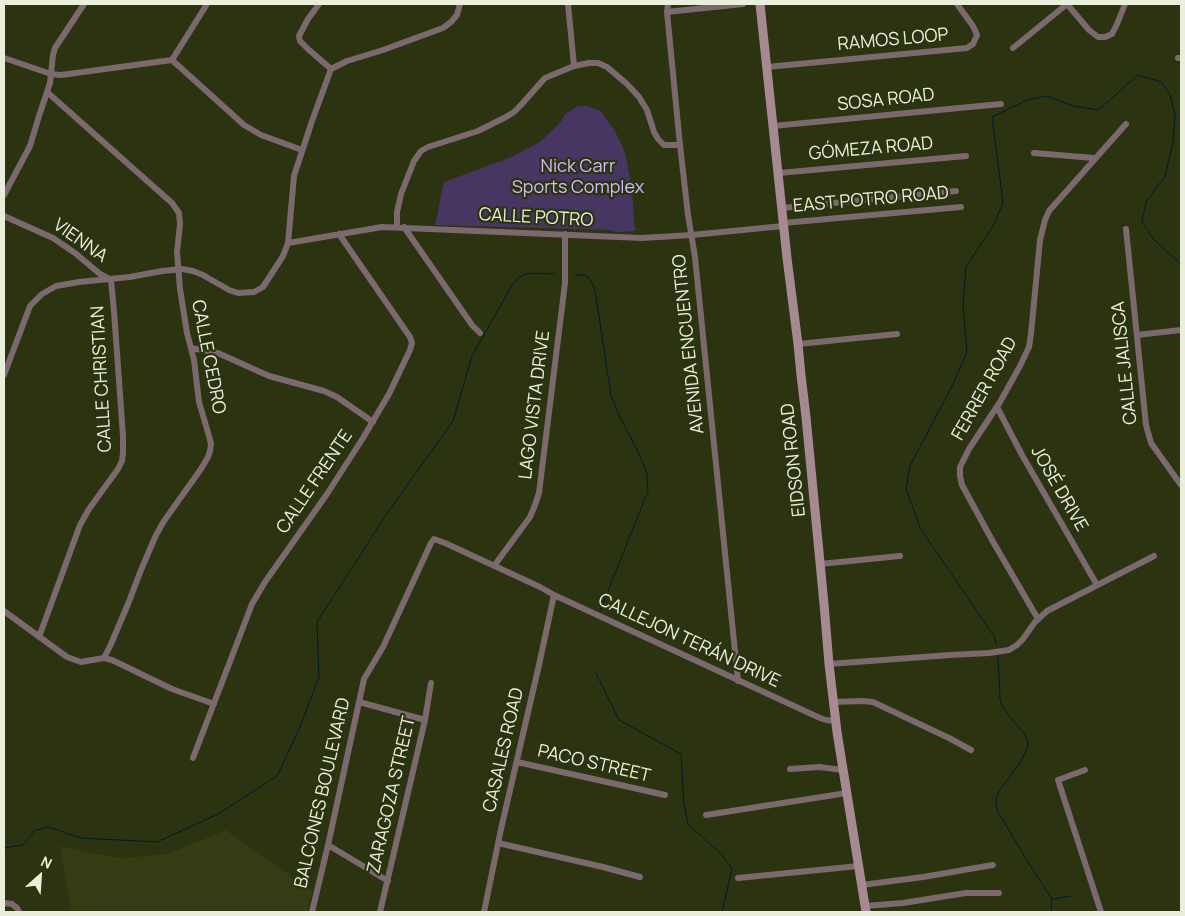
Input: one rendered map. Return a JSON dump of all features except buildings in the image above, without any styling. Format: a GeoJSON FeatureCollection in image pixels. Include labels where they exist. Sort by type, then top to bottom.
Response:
{"type":"FeatureCollection","features":[{"type":"Feature","properties":{"kind":"street"},"geometry":{"type":"LineString","coordinates":[[4,195],[28,151],[52,74],[52,55],[84,4]]}},
{"type":"Feature","properties":{"kind":"street"},"geometry":{"type":"LineString","coordinates":[[172,60],[207,4]]}},
{"type":"Feature","properties":{"kind":"street"},"geometry":{"type":"LineString","coordinates":[[319,4],[299,36],[300,41],[308,50],[331,69]]}},
{"type":"Feature","properties":{"kind":"street"},"geometry":{"type":"LineString","coordinates":[[4,375],[30,306],[42,294],[65,284],[111,280],[182,268],[193,271],[238,293],[254,292],[263,286],[283,256],[288,243],[294,176],[331,69],[347,61],[443,28],[456,15],[460,4]]}},
{"type":"Feature","properties":{"kind":"street"},"geometry":{"type":"LineString","coordinates":[[568,4],[574,66]]}},
{"type":"Feature","properties":{"kind":"street","name":"AVENIDA ENCUENTRO"},"geometry":{"type":"LineString","coordinates":[[668,4],[667,12],[680,145],[692,235],[723,521],[738,681]]}},
{"type":"Feature","properties":{"kind":"street"},"geometry":{"type":"LineString","coordinates":[[667,12],[743,4]]}},
{"type":"Feature","properties":{"kind":"street","name":"EIDSON ROAD"},"geometry":{"type":"LineString","coordinates":[[760,4],[783,225],[798,344],[833,702],[866,909]]}},
{"type":"Feature","properties":{"kind":"street","name":"RAMOS LOOP"},"geometry":{"type":"LineString","coordinates":[[767,67],[967,48],[973,44],[977,35],[973,26],[957,4]]}},
{"type":"Feature","properties":{"kind":"street"},"geometry":{"type":"LineString","coordinates":[[1013,48],[1067,4],[1089,30],[1098,37],[1106,37],[1112,34],[1124,4]]}},
{"type":"Feature","properties":{"kind":"street"},"geometry":{"type":"LineString","coordinates":[[4,58],[52,74],[61,75],[172,60],[244,125],[261,135],[302,150]]}},
{"type":"Feature","properties":{"kind":"street"},"geometry":{"type":"LineString","coordinates":[[397,227],[397,212],[401,194],[414,161],[421,151],[478,130],[506,117],[520,106],[545,78],[574,66],[598,63],[607,67],[639,97],[647,110],[658,139],[664,145],[680,145]]}},
{"type":"Feature","properties":{"kind":"street","name":"CALLE CEDRO"},"geometry":{"type":"LineString","coordinates":[[48,89],[176,208],[179,213],[180,224],[177,252],[184,315],[195,366],[199,402],[210,436],[208,458],[156,535],[104,658]]}},
{"type":"Feature","properties":{"kind":"street","name":"SOSA ROAD"},"geometry":{"type":"LineString","coordinates":[[773,126],[1001,104]]}},
{"type":"Feature","properties":{"kind":"street","name":"FERRER ROAD"},"geometry":{"type":"LineString","coordinates":[[1038,619],[962,485],[960,467],[997,407],[1020,366],[1028,347],[1031,334],[1040,240],[1045,220],[1056,203],[1126,124]]}},
{"type":"Feature","properties":{"kind":"street"},"geometry":{"type":"LineString","coordinates":[[1034,153],[1094,158]]}},
{"type":"Feature","properties":{"kind":"street","name":"GÓMEZA ROAD"},"geometry":{"type":"LineString","coordinates":[[779,173],[966,156]]}},
{"type":"Feature","properties":{"kind":"street"},"geometry":{"type":"LineString","coordinates":[[782,208],[956,191]]}},
{"type":"Feature","properties":{"kind":"street","name":"EAST POTRO ROAD"},"geometry":{"type":"LineString","coordinates":[[783,225],[961,207]]}},
{"type":"Feature","properties":{"kind":"street","name":"VIENNA"},"geometry":{"type":"LineString","coordinates":[[4,216],[53,238],[100,274],[111,280]]}},
{"type":"Feature","properties":{"kind":"street","name":"CALLE POTRO"},"geometry":{"type":"LineString","coordinates":[[288,243],[382,227],[642,238],[692,235],[783,225]]}},
{"type":"Feature","properties":{"kind":"street"},"geometry":{"type":"LineString","coordinates":[[404,228],[472,325],[480,332]]}},
{"type":"Feature","properties":{"kind":"street","name":"CALLE JALISCA"},"geometry":{"type":"LineString","coordinates":[[1126,229],[1144,416],[1148,435],[1156,451],[1181,485]]}},
{"type":"Feature","properties":{"kind":"street","name":"CALLE FRENTE"},"geometry":{"type":"LineString","coordinates":[[193,758],[248,614],[260,590],[364,438],[389,394],[412,343],[406,331],[339,234]]}},
{"type":"Feature","properties":{"kind":"street","name":"LAGO VISTA DRIVE"},"geometry":{"type":"LineString","coordinates":[[494,566],[530,517],[539,493],[565,283],[565,234]]}},
{"type":"Feature","properties":{"kind":"street","name":"CALLE CHRISTIAN"},"geometry":{"type":"LineString","coordinates":[[39,637],[80,525],[89,508],[113,477],[122,461],[123,436],[111,280]]}},
{"type":"Feature","properties":{"kind":"street"},"geometry":{"type":"LineString","coordinates":[[1137,335],[1181,330]]}},
{"type":"Feature","properties":{"kind":"street"},"geometry":{"type":"LineString","coordinates":[[798,344],[897,334]]}},
{"type":"Feature","properties":{"kind":"street"},"geometry":{"type":"LineString","coordinates":[[190,348],[218,353],[269,376],[324,391],[373,422]]}},
{"type":"Feature","properties":{"kind":"street","name":"JOSÉ DRIVE"},"geometry":{"type":"LineString","coordinates":[[997,407],[1022,455],[1097,585]]}},
{"type":"Feature","properties":{"kind":"street","name":"CALLEJON TERÁN DRIVE"},"geometry":{"type":"LineString","coordinates":[[434,539],[820,718],[836,720]]}},
{"type":"Feature","properties":{"kind":"street","name":"BALCONES BOULEVARD"},"geometry":{"type":"LineString","coordinates":[[312,912],[364,679],[383,647],[434,539]]}},
{"type":"Feature","properties":{"kind":"street"},"geometry":{"type":"LineString","coordinates":[[820,564],[900,556]]}},
{"type":"Feature","properties":{"kind":"street"},"geometry":{"type":"LineString","coordinates":[[829,664],[1009,650],[1017,645],[1038,619],[1048,611],[1154,556]]}},
{"type":"Feature","properties":{"kind":"street","name":"CASALES ROAD"},"geometry":{"type":"LineString","coordinates":[[484,912],[554,595]]}},
{"type":"Feature","properties":{"kind":"street"},"geometry":{"type":"LineString","coordinates":[[4,611],[67,657],[81,662],[104,658],[172,689],[214,704]]}},
{"type":"Feature","properties":{"kind":"street","name":"ZARAGOZA STREET"},"geometry":{"type":"LineString","coordinates":[[380,912],[425,720],[431,683]]}},
{"type":"Feature","properties":{"kind":"street"},"geometry":{"type":"LineString","coordinates":[[359,702],[425,720]]}},
{"type":"Feature","properties":{"kind":"street"},"geometry":{"type":"LineString","coordinates":[[833,702],[873,702],[971,750]]}},
{"type":"Feature","properties":{"kind":"street","name":"PACO STREET"},"geometry":{"type":"LineString","coordinates":[[517,762],[666,796]]}},
{"type":"Feature","properties":{"kind":"street"},"geometry":{"type":"LineString","coordinates":[[790,769],[819,766],[843,770]]}},
{"type":"Feature","properties":{"kind":"street"},"geometry":{"type":"LineString","coordinates":[[1085,770],[1058,780],[1101,912]]}},
{"type":"Feature","properties":{"kind":"street"},"geometry":{"type":"LineString","coordinates":[[706,815],[847,793]]}},
{"type":"Feature","properties":{"kind":"street"},"geometry":{"type":"LineString","coordinates":[[498,843],[640,877]]}},
{"type":"Feature","properties":{"kind":"street"},"geometry":{"type":"LineString","coordinates":[[328,845],[388,881]]}},
{"type":"Feature","properties":{"kind":"street"},"geometry":{"type":"LineString","coordinates":[[862,885],[993,865]]}},
{"type":"Feature","properties":{"kind":"street"},"geometry":{"type":"LineString","coordinates":[[738,878],[859,866]]}},
{"type":"Feature","properties":{"kind":"street"},"geometry":{"type":"LineString","coordinates":[[866,909],[966,893],[999,893]]}},
{"type":"Feature","properties":{"kind":"street"},"geometry":{"type":"LineString","coordinates":[[4,903],[12,904],[20,912]]}},
{"type":"Feature","properties":{"kind":"shaded area"},"geometry":{"type":"Polygon","coordinates":[[[226,830],[312,891],[307,912],[71,912],[60,846],[123,858],[167,854],[226,830]]]}},
{"type":"Feature","properties":{"kind":"green space","name":"Nick Carr Sports Complex"},"geometry":{"type":"Polygon","coordinates":[[[578,106],[587,106],[601,111],[615,131],[625,152],[631,183],[635,231],[617,232],[609,230],[435,225],[444,182],[509,158],[540,142],[560,123],[565,114],[578,106]]]}},
{"type":"Feature","properties":{"kind":"waterway"},"geometry":{"type":"LineString","coordinates":[[997,646],[994,636],[920,528],[906,488],[910,466],[953,384],[967,352],[963,306],[966,267],[993,226],[1003,203],[992,117],[1027,100],[1047,96],[1073,106],[1098,110],[1138,75],[1161,82],[1170,94],[1175,115],[1173,142],[1165,176],[1146,202],[1142,222],[1154,240],[1181,264]]}},
{"type":"Feature","properties":{"kind":"waterway"},"geometry":{"type":"LineString","coordinates":[[4,848],[23,845],[34,831],[48,827],[81,838],[157,842],[218,814],[277,776],[300,727],[319,677],[317,622],[388,512],[453,421],[472,356],[511,287],[518,278],[526,274],[554,274]]}},
{"type":"Feature","properties":{"kind":"waterway"},"geometry":{"type":"LineString","coordinates":[[575,275],[588,277],[595,290],[611,396],[647,473],[648,491],[600,611]]}},
{"type":"Feature","properties":{"kind":"waterway"},"geometry":{"type":"LineString","coordinates":[[998,656],[1000,699],[1003,708],[1026,736],[1028,742],[1021,761],[998,793],[996,801],[997,810],[1052,899],[1051,912]]}},
{"type":"Feature","properties":{"kind":"waterway"},"geometry":{"type":"LineString","coordinates":[[596,673],[619,720],[681,754],[684,804],[688,824],[723,856],[732,869],[722,912]]}},
{"type":"Feature","properties":{"kind":"waterway"},"geometry":{"type":"LineString","coordinates":[[1052,899],[1071,896]]}}]}
